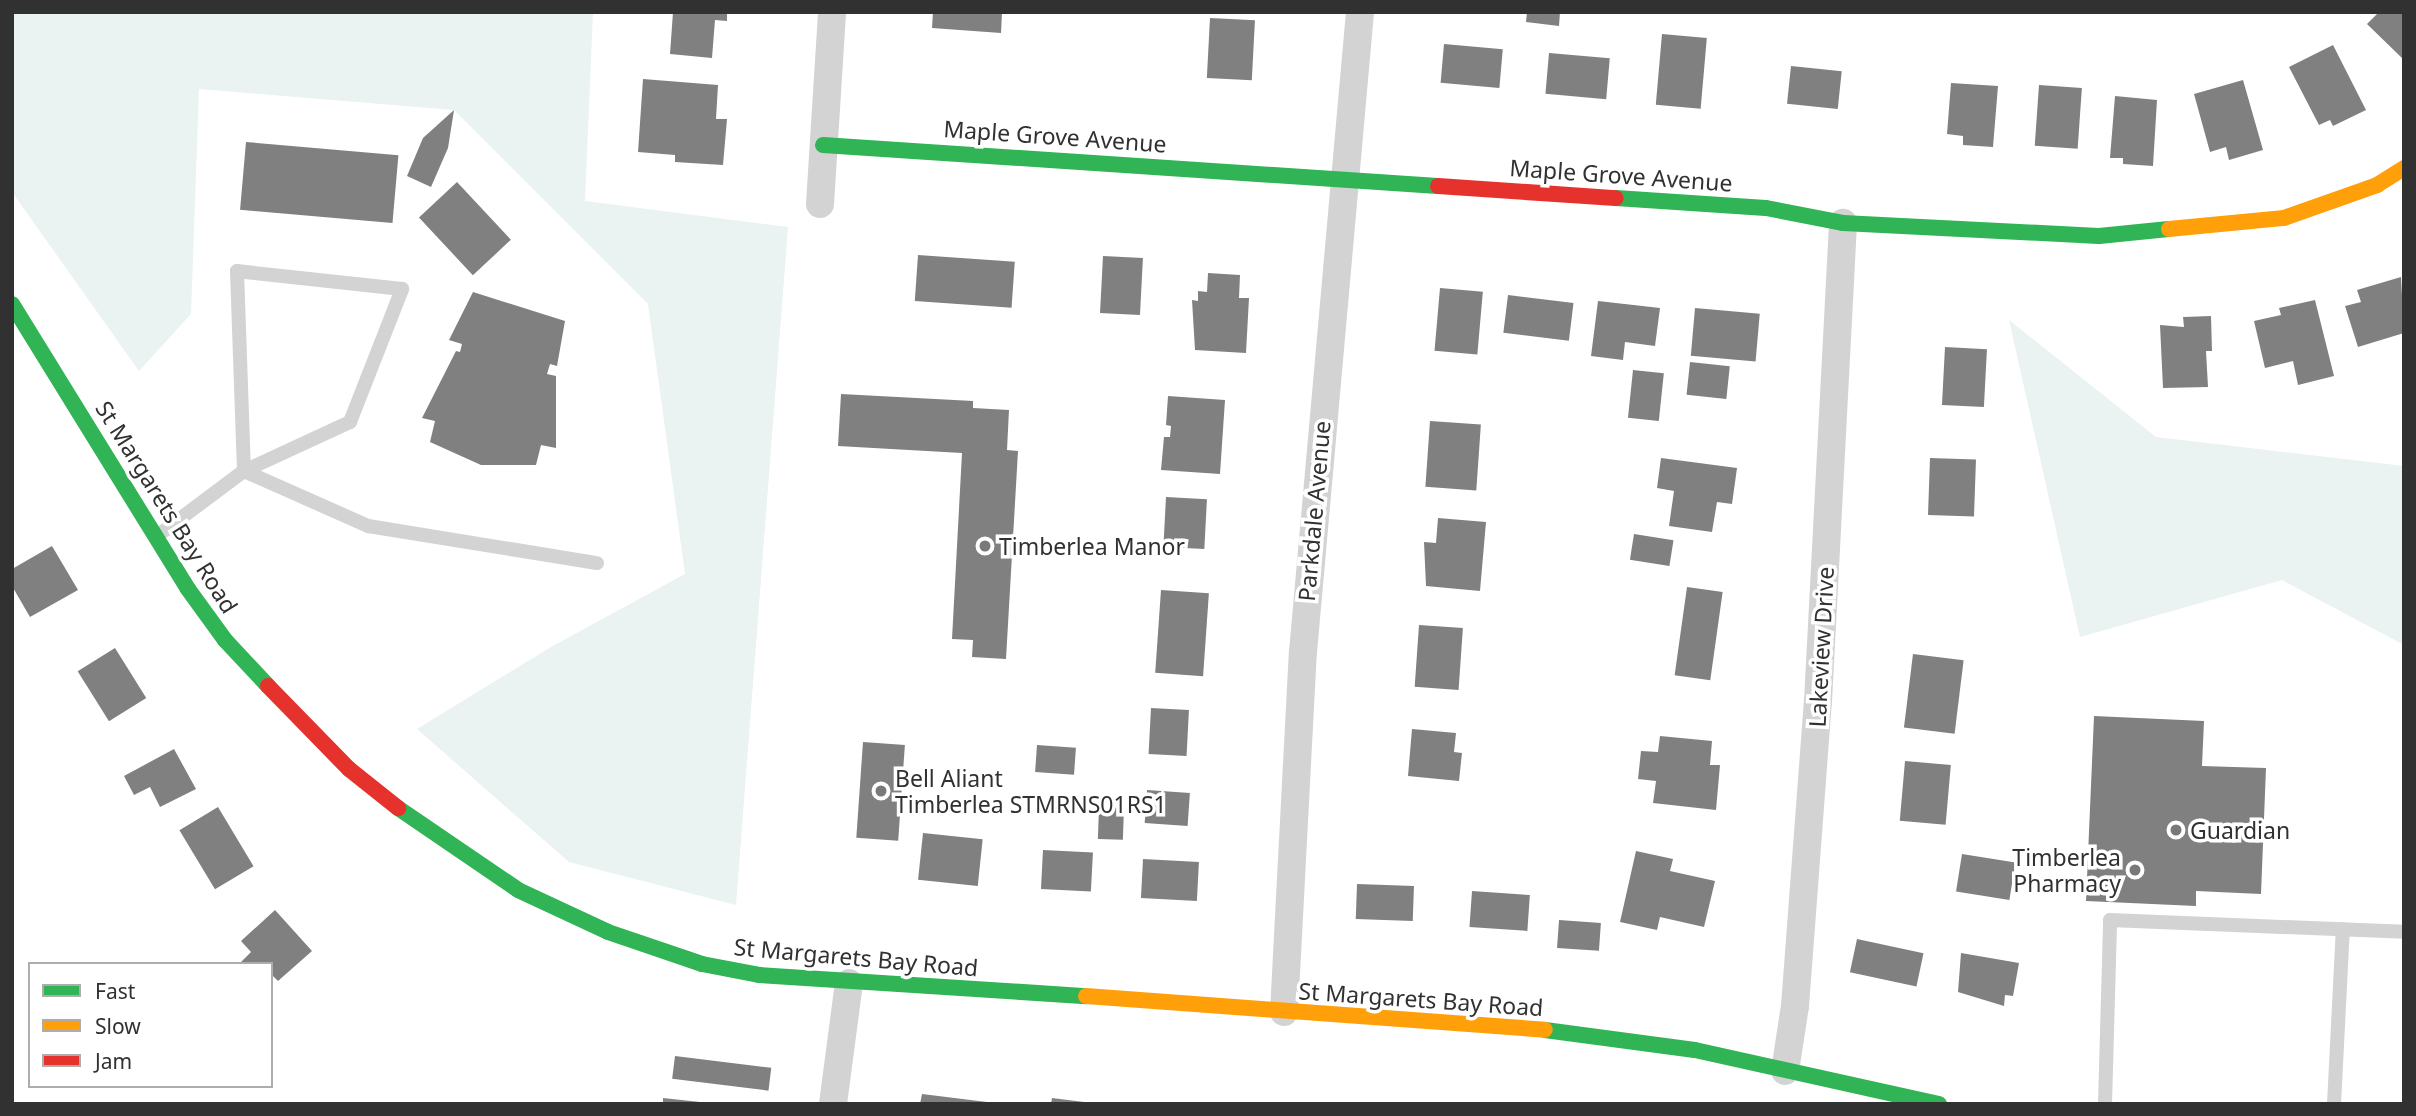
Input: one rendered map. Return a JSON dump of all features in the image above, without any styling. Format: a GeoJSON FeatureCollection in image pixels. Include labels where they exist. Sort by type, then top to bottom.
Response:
{"type":"FeatureCollection","features":[{"type":"Feature","properties":{"kind":"main road","name":"Maple Grove Avenue"},"geometry":{"type":"LineString","coordinates":[[823,145],[1347,177],[1766,208],[1843,223],[2099,236],[2284,218],[2377,185],[2404,168]]}},
{"type":"Feature","properties":{"kind":"main road","name":"St Margarets Bay Road"},"geometry":{"type":"LineString","coordinates":[[12,304],[158,535],[188,589],[225,640],[349,769],[408,816],[518,890],[608,932],[702,964],[759,975],[1284,1012],[1490,1022],[1695,1050],[1939,1104]]}},
{"type":"Feature","properties":{"kind":"street"},"geometry":{"type":"LineString","coordinates":[[820,204],[832,12]]}},
{"type":"Feature","properties":{"kind":"street","name":"Parkdale Avenue"},"geometry":{"type":"LineString","coordinates":[[1284,1012],[1303,652],[1326,360],[1347,177],[1360,12]]}},
{"type":"Feature","properties":{"kind":"street","name":"Lakeview Drive"},"geometry":{"type":"LineString","coordinates":[[1785,1071],[1795,1006],[1818,701],[1843,223]]}},
{"type":"Feature","properties":{"kind":"street"},"geometry":{"type":"LineString","coordinates":[[833,1104],[849,983]]}},
{"type":"Feature","properties":{"kind":"lane"},"geometry":{"type":"LineString","coordinates":[[158,535],[244,471],[350,422],[402,289],[237,271],[244,471]]}},
{"type":"Feature","properties":{"kind":"lane"},"geometry":{"type":"LineString","coordinates":[[244,471],[368,526],[597,563]]}},
{"type":"Feature","properties":{"kind":"lane"},"geometry":{"type":"LineString","coordinates":[[2105,1104],[2110,920],[2404,932]]}},
{"type":"Feature","properties":{"kind":"lane"},"geometry":{"type":"LineString","coordinates":[[2334,1104],[2343,929]]}},
{"type":"Feature","properties":{"kind":"shaded area"},"geometry":{"type":"Polygon","coordinates":[[[12,12],[593,12],[585,201],[788,227],[736,905],[569,862],[417,729],[551,647],[685,574],[648,304],[454,110],[199,89],[191,314],[139,371],[12,192],[12,12]]]}},
{"type":"Feature","properties":{"kind":"shaded area"},"geometry":{"type":"Polygon","coordinates":[[[2009,320],[2156,437],[2404,466],[2404,645],[2282,580],[2080,637],[2009,320]]]}},
{"type":"Feature","properties":{"kind":"building"},"geometry":{"type":"Polygon","coordinates":[[[673,12],[727,12],[727,21],[715,20],[712,58],[670,54],[673,12]]]}},
{"type":"Feature","properties":{"kind":"building"},"geometry":{"type":"Polygon","coordinates":[[[933,12],[1002,12],[1001,33],[932,28],[933,12]]]}},
{"type":"Feature","properties":{"kind":"building"},"geometry":{"type":"Polygon","coordinates":[[[1527,12],[1560,12],[1559,26],[1526,22],[1527,12]]]}},
{"type":"Feature","properties":{"kind":"building"},"geometry":{"type":"Polygon","coordinates":[[[2379,12],[2404,12],[2404,60],[2367,24],[2379,12]]]}},
{"type":"Feature","properties":{"kind":"building"},"geometry":{"type":"Polygon","coordinates":[[[1210,18],[1255,20],[1252,80],[1207,78],[1210,18]]]}},
{"type":"Feature","properties":{"kind":"building"},"geometry":{"type":"Polygon","coordinates":[[[1662,34],[1707,38],[1701,109],[1656,105],[1662,34]]]}},
{"type":"Feature","properties":{"kind":"building"},"geometry":{"type":"Polygon","coordinates":[[[1444,44],[1503,49],[1499,88],[1441,83],[1444,44]]]}},
{"type":"Feature","properties":{"kind":"building"},"geometry":{"type":"Polygon","coordinates":[[[2333,45],[2366,110],[2333,126],[2330,120],[2319,125],[2289,67],[2333,45]]]}},
{"type":"Feature","properties":{"kind":"building"},"geometry":{"type":"Polygon","coordinates":[[[1549,53],[1610,58],[1606,99],[1545,94],[1549,53]]]}},
{"type":"Feature","properties":{"kind":"building"},"geometry":{"type":"Polygon","coordinates":[[[1791,66],[1842,71],[1838,109],[1787,104],[1791,66]]]}},
{"type":"Feature","properties":{"kind":"building"},"geometry":{"type":"Polygon","coordinates":[[[643,79],[718,85],[716,119],[727,119],[723,165],[675,162],[675,155],[638,152],[643,79]]]}},
{"type":"Feature","properties":{"kind":"building"},"geometry":{"type":"Polygon","coordinates":[[[2243,80],[2263,150],[2229,160],[2226,147],[2210,152],[2194,94],[2243,80]]]}},
{"type":"Feature","properties":{"kind":"building"},"geometry":{"type":"Polygon","coordinates":[[[1951,83],[1998,86],[1993,147],[1963,145],[1963,136],[1947,134],[1951,83]]]}},
{"type":"Feature","properties":{"kind":"building"},"geometry":{"type":"Polygon","coordinates":[[[2039,85],[2082,88],[2078,149],[2035,146],[2039,85]]]}},
{"type":"Feature","properties":{"kind":"building"},"geometry":{"type":"Polygon","coordinates":[[[2115,96],[2157,100],[2153,166],[2123,164],[2123,158],[2110,158],[2115,96]]]}},
{"type":"Feature","properties":{"kind":"building"},"geometry":{"type":"Polygon","coordinates":[[[454,110],[448,148],[431,187],[407,176],[423,138],[454,110]]]}},
{"type":"Feature","properties":{"kind":"building"},"geometry":{"type":"Polygon","coordinates":[[[246,142],[398,155],[392,223],[240,210],[246,142]]]}},
{"type":"Feature","properties":{"kind":"building"},"geometry":{"type":"Polygon","coordinates":[[[457,182],[511,240],[473,275],[419,217],[457,182]]]}},
{"type":"Feature","properties":{"kind":"building"},"geometry":{"type":"Polygon","coordinates":[[[918,255],[1015,262],[1012,308],[915,301],[918,255]]]}},
{"type":"Feature","properties":{"kind":"building"},"geometry":{"type":"Polygon","coordinates":[[[1103,256],[1143,258],[1140,315],[1100,313],[1103,256]]]}},
{"type":"Feature","properties":{"kind":"building"},"geometry":{"type":"Polygon","coordinates":[[[1208,273],[1240,275],[1239,298],[1249,298],[1246,353],[1195,350],[1192,300],[1198,301],[1198,291],[1207,292],[1208,273]]]}},
{"type":"Feature","properties":{"kind":"building"},"geometry":{"type":"Polygon","coordinates":[[[2401,277],[2404,333],[2358,347],[2345,306],[2361,302],[2357,290],[2401,277]]]}},
{"type":"Feature","properties":{"kind":"building"},"geometry":{"type":"Polygon","coordinates":[[[1440,288],[1483,292],[1477,355],[1435,351],[1440,288]]]}},
{"type":"Feature","properties":{"kind":"building"},"geometry":{"type":"Polygon","coordinates":[[[473,292],[565,321],[557,366],[550,364],[547,374],[556,376],[556,448],[541,445],[536,465],[481,465],[430,442],[435,421],[422,418],[456,351],[460,352],[462,344],[449,340],[473,292]]]}},
{"type":"Feature","properties":{"kind":"building"},"geometry":{"type":"Polygon","coordinates":[[[1508,295],[1574,303],[1569,341],[1503,333],[1508,295]]]}},
{"type":"Feature","properties":{"kind":"building"},"geometry":{"type":"Polygon","coordinates":[[[2315,300],[2334,376],[2298,385],[2293,361],[2265,368],[2254,321],[2281,315],[2279,308],[2315,300]]]}},
{"type":"Feature","properties":{"kind":"building"},"geometry":{"type":"Polygon","coordinates":[[[1598,301],[1660,308],[1655,346],[1625,342],[1623,360],[1591,356],[1598,301]]]}},
{"type":"Feature","properties":{"kind":"building"},"geometry":{"type":"Polygon","coordinates":[[[1695,308],[1760,314],[1756,361],[1691,356],[1695,308]]]}},
{"type":"Feature","properties":{"kind":"building"},"geometry":{"type":"Polygon","coordinates":[[[2211,316],[2212,351],[2206,351],[2208,387],[2163,388],[2160,325],[2184,327],[2183,317],[2211,316]]]}},
{"type":"Feature","properties":{"kind":"building"},"geometry":{"type":"Polygon","coordinates":[[[1945,347],[1987,349],[1984,407],[1942,405],[1945,347]]]}},
{"type":"Feature","properties":{"kind":"building"},"geometry":{"type":"Polygon","coordinates":[[[1690,362],[1730,366],[1726,399],[1687,395],[1690,362]]]}},
{"type":"Feature","properties":{"kind":"building"},"geometry":{"type":"Polygon","coordinates":[[[1633,370],[1664,373],[1659,421],[1628,418],[1633,370]]]}},
{"type":"Feature","properties":{"kind":"building","name":"Timberlea Manor"},"geometry":{"type":"Polygon","coordinates":[[[841,394],[973,401],[973,408],[1009,410],[1007,450],[1018,451],[1006,659],[972,657],[973,640],[952,639],[962,453],[838,446],[841,394]]]}},
{"type":"Feature","properties":{"kind":"building"},"geometry":{"type":"Polygon","coordinates":[[[1168,396],[1225,400],[1220,474],[1161,470],[1164,437],[1170,437],[1171,426],[1166,425],[1168,396]]]}},
{"type":"Feature","properties":{"kind":"building"},"geometry":{"type":"Polygon","coordinates":[[[1430,421],[1481,425],[1476,490],[1425,487],[1430,421]]]}},
{"type":"Feature","properties":{"kind":"building"},"geometry":{"type":"Polygon","coordinates":[[[1661,458],[1737,468],[1732,504],[1717,502],[1712,532],[1669,526],[1674,491],[1657,488],[1661,458]]]}},
{"type":"Feature","properties":{"kind":"building"},"geometry":{"type":"Polygon","coordinates":[[[1930,458],[1976,460],[1974,517],[1928,515],[1930,458]]]}},
{"type":"Feature","properties":{"kind":"building"},"geometry":{"type":"Polygon","coordinates":[[[1166,497],[1207,499],[1204,549],[1163,547],[1166,497]]]}},
{"type":"Feature","properties":{"kind":"building"},"geometry":{"type":"Polygon","coordinates":[[[1438,518],[1486,522],[1480,591],[1426,586],[1424,542],[1436,543],[1438,518]]]}},
{"type":"Feature","properties":{"kind":"building"},"geometry":{"type":"Polygon","coordinates":[[[1634,534],[1674,540],[1669,566],[1630,560],[1634,534]]]}},
{"type":"Feature","properties":{"kind":"building"},"geometry":{"type":"Polygon","coordinates":[[[52,546],[78,590],[30,617],[12,586],[12,569],[52,546]]]}},
{"type":"Feature","properties":{"kind":"building"},"geometry":{"type":"Polygon","coordinates":[[[1687,587],[1723,592],[1710,680],[1675,675],[1687,587]]]}},
{"type":"Feature","properties":{"kind":"building"},"geometry":{"type":"Polygon","coordinates":[[[1161,590],[1209,593],[1203,676],[1155,673],[1161,590]]]}},
{"type":"Feature","properties":{"kind":"building"},"geometry":{"type":"Polygon","coordinates":[[[1419,625],[1463,628],[1459,690],[1415,687],[1419,625]]]}},
{"type":"Feature","properties":{"kind":"building"},"geometry":{"type":"Polygon","coordinates":[[[115,648],[146,698],[109,721],[78,671],[115,648]]]}},
{"type":"Feature","properties":{"kind":"building"},"geometry":{"type":"Polygon","coordinates":[[[1913,654],[1964,660],[1955,734],[1904,727],[1913,654]]]}},
{"type":"Feature","properties":{"kind":"building"},"geometry":{"type":"Polygon","coordinates":[[[1151,708],[1189,710],[1187,756],[1149,754],[1151,708]]]}},
{"type":"Feature","properties":{"kind":"building","name":"Guardian"},"geometry":{"type":"Polygon","coordinates":[[[2094,716],[2204,721],[2202,766],[2266,768],[2261,894],[2196,891],[2196,906],[2086,901],[2094,716]]]}},
{"type":"Feature","properties":{"kind":"building"},"geometry":{"type":"Polygon","coordinates":[[[1412,729],[1456,733],[1454,752],[1462,753],[1459,781],[1408,776],[1412,729]]]}},
{"type":"Feature","properties":{"kind":"building"},"geometry":{"type":"Polygon","coordinates":[[[1660,736],[1712,741],[1710,765],[1720,765],[1716,810],[1653,803],[1656,781],[1638,779],[1641,751],[1658,752],[1660,736]]]}},
{"type":"Feature","properties":{"kind":"building","name":"Bell Aliant Timberlea STMRNS01RS1"},"geometry":{"type":"Polygon","coordinates":[[[863,742],[905,745],[898,841],[856,838],[863,742]]]}},
{"type":"Feature","properties":{"kind":"building"},"geometry":{"type":"Polygon","coordinates":[[[1037,745],[1076,748],[1074,775],[1035,772],[1037,745]]]}},
{"type":"Feature","properties":{"kind":"building"},"geometry":{"type":"Polygon","coordinates":[[[174,749],[196,789],[160,807],[150,787],[134,795],[124,776],[174,749]]]}},
{"type":"Feature","properties":{"kind":"building"},"geometry":{"type":"Polygon","coordinates":[[[1905,761],[1951,765],[1946,825],[1900,821],[1905,761]]]}},
{"type":"Feature","properties":{"kind":"building"},"geometry":{"type":"Polygon","coordinates":[[[1147,790],[1190,793],[1188,826],[1145,823],[1147,790]]]}},
{"type":"Feature","properties":{"kind":"building"},"geometry":{"type":"Polygon","coordinates":[[[218,807],[254,866],[215,889],[179,830],[218,807]]]}},
{"type":"Feature","properties":{"kind":"building"},"geometry":{"type":"Polygon","coordinates":[[[1099,807],[1124,808],[1123,840],[1098,839],[1099,807]]]}},
{"type":"Feature","properties":{"kind":"building"},"geometry":{"type":"Polygon","coordinates":[[[923,833],[983,839],[978,886],[918,880],[923,833]]]}},
{"type":"Feature","properties":{"kind":"building"},"geometry":{"type":"Polygon","coordinates":[[[1043,850],[1093,853],[1091,892],[1041,889],[1043,850]]]}},
{"type":"Feature","properties":{"kind":"building"},"geometry":{"type":"Polygon","coordinates":[[[1636,851],[1673,859],[1670,871],[1715,881],[1704,927],[1660,917],[1657,930],[1620,922],[1636,851]]]}},
{"type":"Feature","properties":{"kind":"building"},"geometry":{"type":"Polygon","coordinates":[[[1962,854],[2015,862],[2009,900],[1956,892],[1962,854]]]}},
{"type":"Feature","properties":{"kind":"building"},"geometry":{"type":"Polygon","coordinates":[[[1143,859],[1199,862],[1197,901],[1141,898],[1143,859]]]}},
{"type":"Feature","properties":{"kind":"building"},"geometry":{"type":"Polygon","coordinates":[[[1357,884],[1414,886],[1413,921],[1356,919],[1357,884]]]}},
{"type":"Feature","properties":{"kind":"building"},"geometry":{"type":"Polygon","coordinates":[[[1472,891],[1530,895],[1527,931],[1469,927],[1472,891]]]}},
{"type":"Feature","properties":{"kind":"building"},"geometry":{"type":"Polygon","coordinates":[[[275,910],[312,951],[278,981],[273,976],[273,962],[241,962],[251,952],[241,941],[275,910]]]}},
{"type":"Feature","properties":{"kind":"building"},"geometry":{"type":"Polygon","coordinates":[[[1559,920],[1601,923],[1599,951],[1557,948],[1559,920]]]}},
{"type":"Feature","properties":{"kind":"building"},"geometry":{"type":"Polygon","coordinates":[[[1857,939],[1924,953],[1916,986],[1850,972],[1857,939]]]}},
{"type":"Feature","properties":{"kind":"building"},"geometry":{"type":"Polygon","coordinates":[[[1961,953],[2019,963],[2013,996],[2005,995],[2004,1006],[1958,992],[1961,953]]]}},
{"type":"Feature","properties":{"kind":"building"},"geometry":{"type":"Polygon","coordinates":[[[675,1056],[771,1068],[768,1091],[672,1079],[675,1056]]]}},
{"type":"Feature","properties":{"kind":"building"},"geometry":{"type":"Polygon","coordinates":[[[922,1094],[987,1102],[987,1104],[920,1104],[922,1094]]]}},
{"type":"Feature","properties":{"kind":"building"},"geometry":{"type":"Polygon","coordinates":[[[663,1098],[700,1102],[700,1104],[663,1104],[663,1098]]]}},
{"type":"Feature","properties":{"kind":"building"},"geometry":{"type":"Polygon","coordinates":[[[1052,1098],[1084,1102],[1084,1104],[1051,1104],[1052,1098]]]}},
{"type":"Feature","properties":{"kind":"traffic: fast"},"geometry":{"type":"LineString","coordinates":[[823,145],[1438,186]]}},
{"type":"Feature","properties":{"kind":"traffic: fast"},"geometry":{"type":"LineString","coordinates":[[1616,198],[1766,208],[1843,223],[2099,236],[2169,229]]}},
{"type":"Feature","properties":{"kind":"traffic: fast"},"geometry":{"type":"LineString","coordinates":[[12,304],[188,589],[225,640],[268,686]]}},
{"type":"Feature","properties":{"kind":"traffic: fast"},"geometry":{"type":"LineString","coordinates":[[398,808],[518,890],[608,932],[702,964],[759,975],[1086,996]]}},
{"type":"Feature","properties":{"kind":"traffic: fast"},"geometry":{"type":"LineString","coordinates":[[1545,1030],[1695,1050],[1939,1104]]}},
{"type":"Feature","properties":{"kind":"traffic: slow"},"geometry":{"type":"LineString","coordinates":[[2169,229],[2284,218],[2377,185],[2404,168]]}},
{"type":"Feature","properties":{"kind":"traffic: slow"},"geometry":{"type":"LineString","coordinates":[[1086,996],[1545,1030]]}},
{"type":"Feature","properties":{"kind":"traffic: jam"},"geometry":{"type":"LineString","coordinates":[[1438,186],[1616,198]]}},
{"type":"Feature","properties":{"kind":"traffic: jam"},"geometry":{"type":"LineString","coordinates":[[268,686],[349,769],[398,808]]}},
{"type":"Feature","properties":{"kind":"place","name":"Timberlea Manor"},"geometry":{"type":"Point","coordinates":[985,546]}},
{"type":"Feature","properties":{"kind":"place","name":"Bell Aliant Timberlea STMRNS01RS1"},"geometry":{"type":"Point","coordinates":[881,791]}},
{"type":"Feature","properties":{"kind":"place","name":"Guardian"},"geometry":{"type":"Point","coordinates":[2176,830]}},
{"type":"Feature","properties":{"kind":"place","name":"Timberlea Pharmacy"},"geometry":{"type":"Point","coordinates":[2135,870]}}]}
